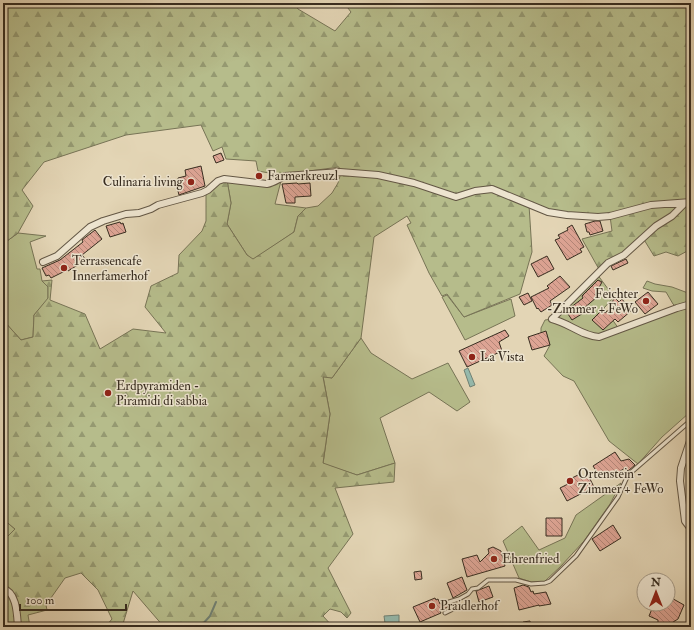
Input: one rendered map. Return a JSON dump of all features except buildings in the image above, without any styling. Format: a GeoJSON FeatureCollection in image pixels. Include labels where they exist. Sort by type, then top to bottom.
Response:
{"type":"FeatureCollection","features":[{"type":"Feature","properties":{"kind":"street"},"geometry":{"type":"LineString","coordinates":[[43,262],[57,256],[90,227],[103,221],[126,214],[139,213],[158,205],[202,194],[218,180],[224,179],[260,184],[272,184],[278,178],[285,176],[340,172],[371,174],[414,183],[456,197],[475,191],[492,190],[548,212],[598,217],[610,216],[651,205],[688,202]]}},
{"type":"Feature","properties":{"kind":"street"},"geometry":{"type":"LineString","coordinates":[[688,202],[672,216],[656,226],[624,255],[608,263],[552,319],[562,322],[589,335],[599,337],[691,304]]}},
{"type":"Feature","properties":{"kind":"street"},"geometry":{"type":"LineString","coordinates":[[691,438],[681,468],[680,481],[685,521],[691,529]]}},
{"type":"Feature","properties":{"kind":"street"},"geometry":{"type":"LineString","coordinates":[[3,589],[6,589],[13,596],[18,627]]}},
{"type":"Feature","properties":{"kind":"lane"},"geometry":{"type":"LineString","coordinates":[[445,613],[452,610],[449,602],[468,594],[472,589],[478,588],[488,580],[516,580],[531,584],[550,581],[576,556],[618,497],[628,475],[691,421]]}},
{"type":"Feature","properties":{"kind":"green space"},"geometry":{"type":"Polygon","coordinates":[[[3,3],[294,3],[298,9],[335,31],[351,12],[344,3],[691,3],[691,249],[678,256],[666,252],[654,256],[643,238],[600,271],[582,239],[612,231],[610,216],[567,215],[529,205],[532,252],[520,294],[464,317],[447,294],[442,296],[429,273],[407,225],[411,223],[407,216],[374,237],[361,338],[332,378],[323,377],[330,414],[323,463],[357,475],[395,463],[394,482],[335,488],[353,534],[328,568],[351,613],[347,618],[341,612],[330,609],[323,616],[333,627],[164,627],[133,591],[122,627],[107,627],[106,626],[112,619],[98,590],[81,573],[65,578],[46,605],[47,610],[28,615],[30,627],[3,627],[3,541],[15,529],[3,519],[3,320],[21,340],[33,337],[34,315],[48,298],[48,287],[42,281],[52,280],[50,300],[85,314],[100,349],[133,329],[166,333],[145,307],[151,286],[178,273],[179,255],[202,231],[206,221],[206,192],[219,181],[227,180],[231,203],[227,224],[247,255],[253,259],[294,232],[298,216],[306,208],[318,206],[332,193],[340,176],[339,167],[280,175],[258,171],[256,161],[226,159],[222,147],[213,151],[201,125],[126,135],[44,162],[22,190],[33,206],[18,233],[3,244],[3,3]]]}},
{"type":"Feature","properties":{"kind":"green space"},"geometry":{"type":"Polygon","coordinates":[[[227,180],[243,182],[281,181],[275,204],[306,208],[298,216],[294,232],[253,260],[247,255],[227,224],[231,203],[227,180]]]}},
{"type":"Feature","properties":{"kind":"green space"},"geometry":{"type":"Polygon","coordinates":[[[18,233],[46,236],[30,242],[37,269],[40,269],[42,281],[48,287],[48,299],[34,315],[33,337],[21,340],[3,320],[3,244],[18,233]]]}},
{"type":"Feature","properties":{"kind":"green space"},"geometry":{"type":"Polygon","coordinates":[[[597,274],[614,297],[604,308],[619,329],[677,308],[666,292],[652,291],[643,288],[647,281],[672,287],[688,293],[691,304],[691,409],[689,413],[662,437],[638,464],[609,441],[574,381],[563,376],[544,356],[550,345],[546,332],[541,333],[541,328],[545,320],[552,319],[597,274]]]}},
{"type":"Feature","properties":{"kind":"green space"},"geometry":{"type":"Polygon","coordinates":[[[447,295],[464,317],[511,299],[515,316],[465,340],[442,297],[447,295]]]}},
{"type":"Feature","properties":{"kind":"green space"},"geometry":{"type":"Polygon","coordinates":[[[361,338],[371,353],[412,379],[448,363],[470,402],[457,411],[429,392],[380,418],[395,463],[357,475],[323,464],[330,414],[323,376],[332,378],[361,338]]]}},
{"type":"Feature","properties":{"kind":"green space"},"geometry":{"type":"Polygon","coordinates":[[[621,483],[610,504],[584,541],[544,582],[531,582],[519,578],[503,541],[522,526],[539,550],[565,538],[576,515],[621,483]]]}},
{"type":"Feature","properties":{"kind":"green space"},"geometry":{"type":"Polygon","coordinates":[[[3,519],[15,529],[3,541],[3,519]]]}},
{"type":"Feature","properties":{"kind":"water"},"geometry":{"type":"Polygon","coordinates":[[[468,368],[475,385],[470,387],[464,370],[468,368]]]}},
{"type":"Feature","properties":{"kind":"water"},"geometry":{"type":"Polygon","coordinates":[[[399,615],[399,623],[385,623],[384,616],[399,615]]]}},
{"type":"Feature","properties":{"kind":"waterway"},"geometry":{"type":"LineString","coordinates":[[200,627],[210,616],[216,602]]}},
{"type":"Feature","properties":{"kind":"place","name":"Farmerkreuzl"},"geometry":{"type":"Point","coordinates":[259,176]}},
{"type":"Feature","properties":{"kind":"place","name":"Culinaria living"},"geometry":{"type":"Point","coordinates":[191,182]}},
{"type":"Feature","properties":{"kind":"place","name":"Terrassencafe Innerfamerhof"},"geometry":{"type":"Point","coordinates":[64,268]}},
{"type":"Feature","properties":{"kind":"place","name":"Feichter -Zimmer + FeWo"},"geometry":{"type":"Point","coordinates":[646,301]}},
{"type":"Feature","properties":{"kind":"place","name":"La Vista"},"geometry":{"type":"Point","coordinates":[472,357]}},
{"type":"Feature","properties":{"kind":"place","name":"Erdpyramiden - Piramidi di sabbia"},"geometry":{"type":"Point","coordinates":[108,393]}},
{"type":"Feature","properties":{"kind":"place","name":"Ortenstein - Zimmer + FeWo"},"geometry":{"type":"Point","coordinates":[570,481]}},
{"type":"Feature","properties":{"kind":"place","name":"Ehrenfried"},"geometry":{"type":"Point","coordinates":[494,559]}},
{"type":"Feature","properties":{"kind":"place","name":"Praidlerhof"},"geometry":{"type":"Point","coordinates":[432,606]}}]}
